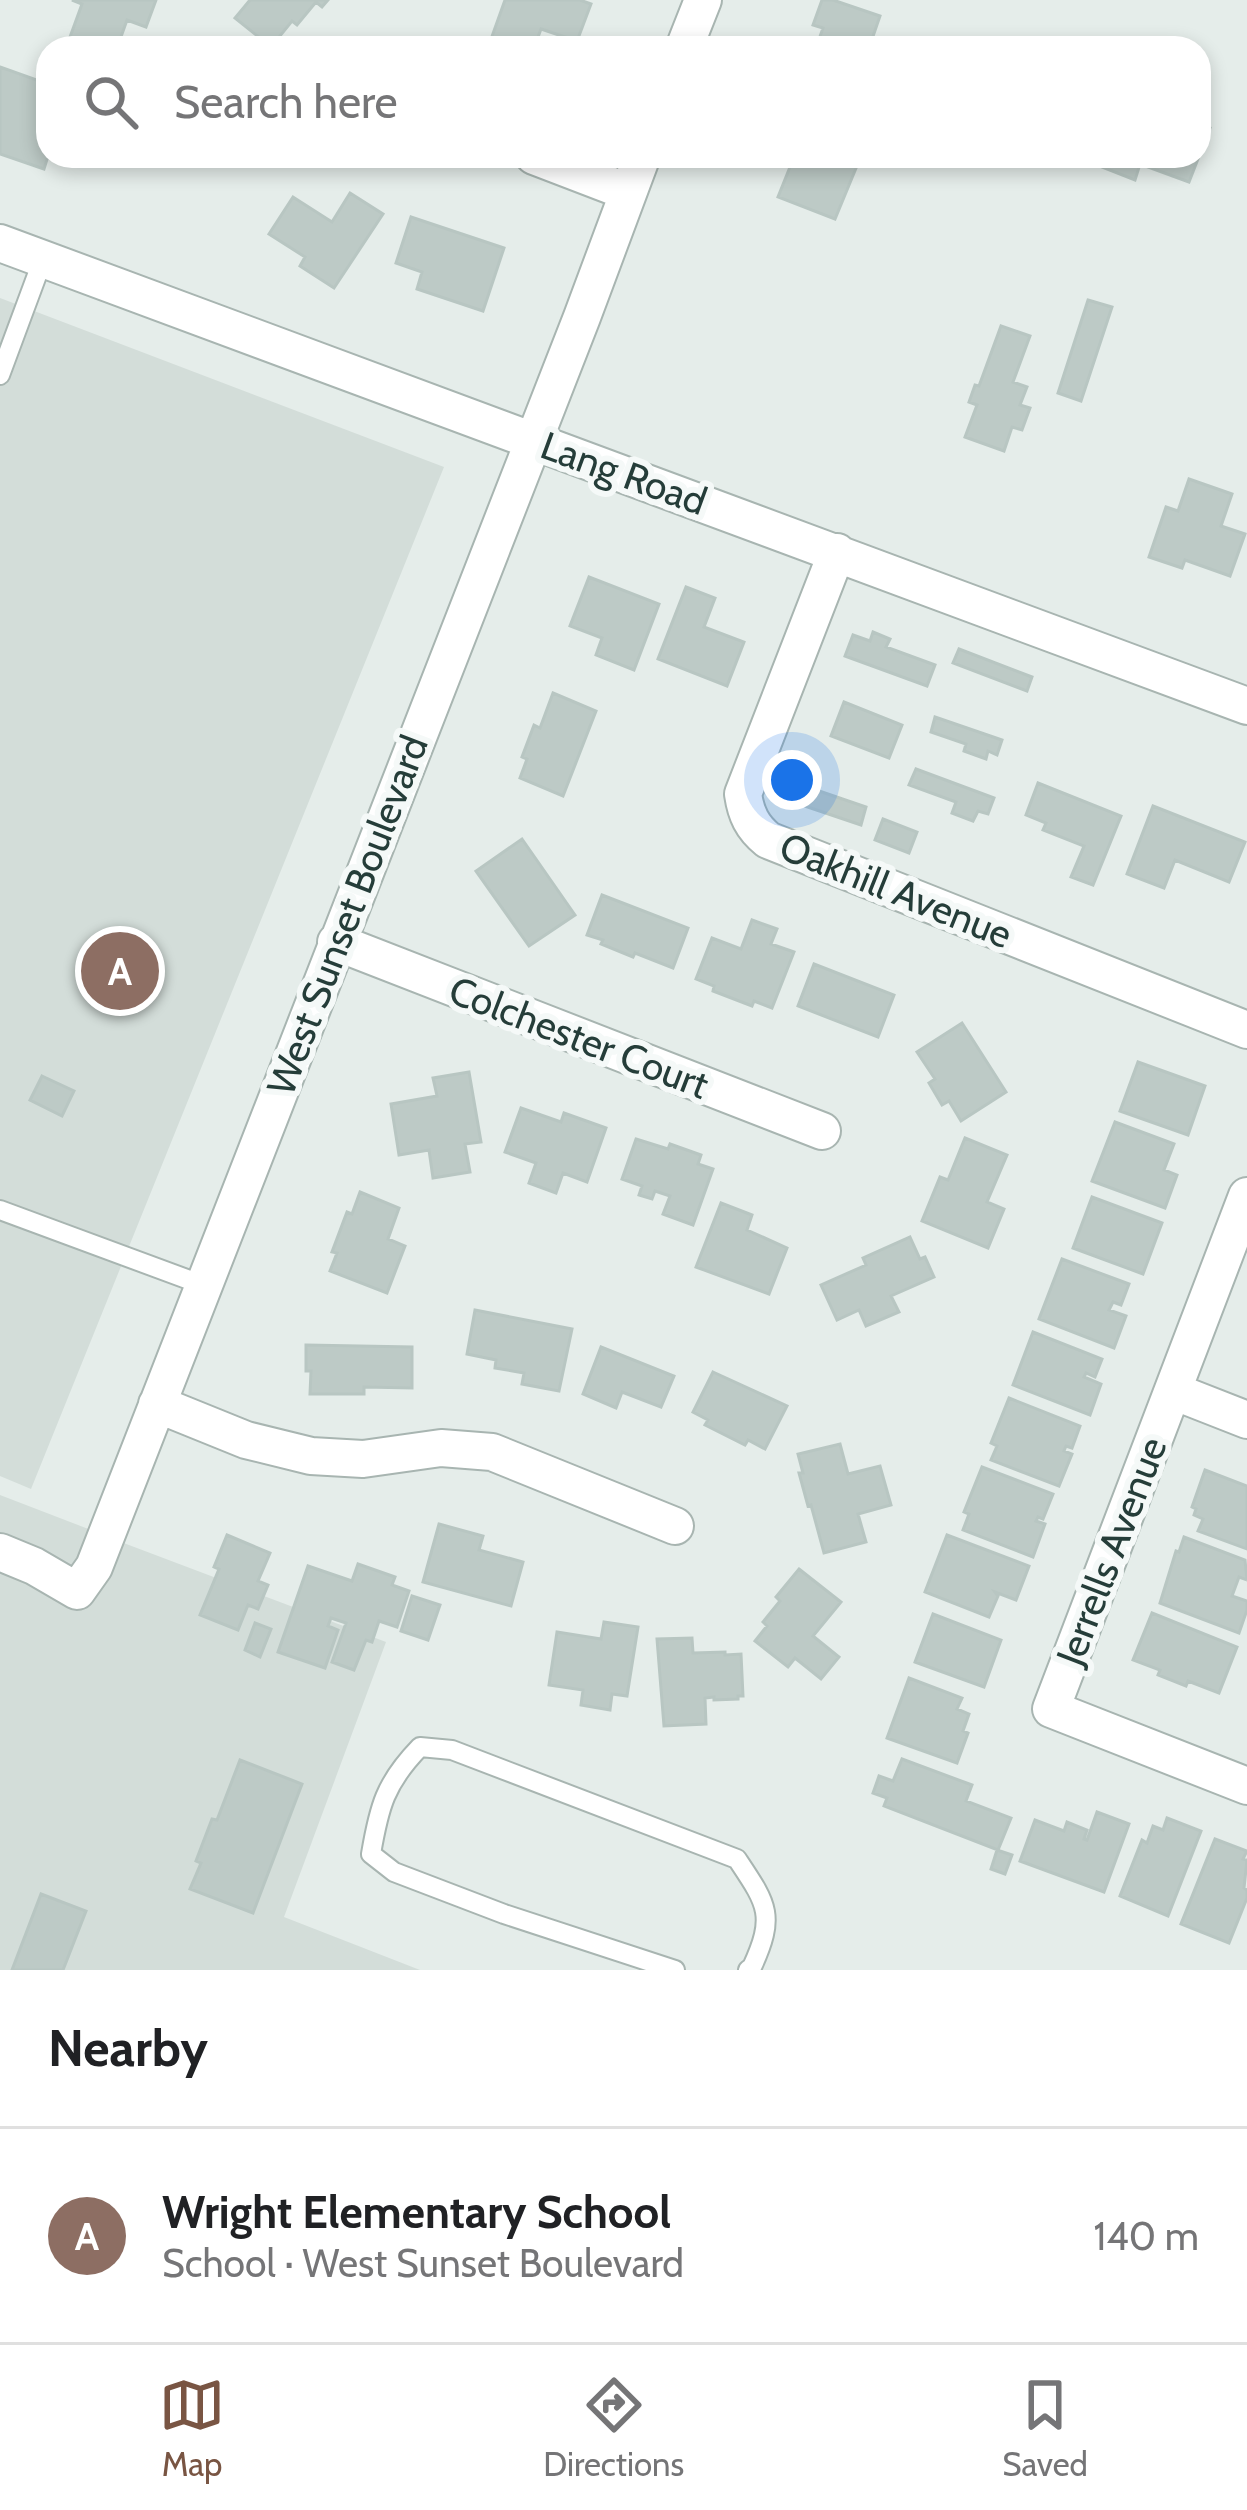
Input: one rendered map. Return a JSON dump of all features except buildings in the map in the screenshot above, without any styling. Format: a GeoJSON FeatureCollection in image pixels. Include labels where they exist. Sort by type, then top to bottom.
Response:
{"type":"FeatureCollection","features":[{"type":"Feature","properties":{"kind":"street"},"geometry":{"type":"LineString","coordinates":[[689,36],[703,0]]}},
{"type":"Feature","properties":{"kind":"street"},"geometry":{"type":"LineString","coordinates":[[565,168],[628,192]]}},
{"type":"Feature","properties":{"kind":"street","name":"West Sunset Boulevard"},"geometry":{"type":"LineString","coordinates":[[0,1552],[77,1591],[94,1567],[637,168]]}},
{"type":"Feature","properties":{"kind":"street","name":"Lang Road"},"geometry":{"type":"LineString","coordinates":[[0,243],[1247,706]]}},
{"type":"Feature","properties":{"kind":"street","name":"Oakhill Avenue"},"geometry":{"type":"LineString","coordinates":[[837,552],[743,794],[755,830],[768,840],[1247,1030]]}},
{"type":"Feature","properties":{"kind":"street","name":"Colchester Court"},"geometry":{"type":"LineString","coordinates":[[337,942],[822,1131]]}},
{"type":"Feature","properties":{"kind":"street","name":"Jerrells Avenue"},"geometry":{"type":"LineString","coordinates":[[1247,1196],[1051,1709],[1247,1786]]}},
{"type":"Feature","properties":{"kind":"street"},"geometry":{"type":"LineString","coordinates":[[1173,1390],[1247,1420]]}},
{"type":"Feature","properties":{"kind":"street"},"geometry":{"type":"LineString","coordinates":[[157,1404],[246,1440],[311,1456],[363,1459],[441,1448],[491,1452],[676,1526]]}},
{"type":"Feature","properties":{"kind":"lane"},"geometry":{"type":"LineString","coordinates":[[0,375],[43,259]]}},
{"type":"Feature","properties":{"kind":"lane"},"geometry":{"type":"LineString","coordinates":[[0,1210],[203,1285]]}},
{"type":"Feature","properties":{"kind":"lane"},"geometry":{"type":"LineString","coordinates":[[675,1970],[394,1872],[371,1854],[379,1808],[400,1767],[420,1748],[452,1750],[737,1858],[764,1899],[765,1938],[748,1970]]}},
{"type":"Feature","properties":{"kind":"shaded area"},"geometry":{"type":"Polygon","coordinates":[[[0,298],[444,467],[31,1489],[0,1476],[0,298]]]}},
{"type":"Feature","properties":{"kind":"shaded area"},"geometry":{"type":"Polygon","coordinates":[[[0,1495],[91,1530],[74,1567],[0,1532],[0,1495]]]}},
{"type":"Feature","properties":{"kind":"shaded area"},"geometry":{"type":"Polygon","coordinates":[[[121,1542],[386,1642],[284,1917],[420,1970],[0,1970],[0,1573],[68,1607],[89,1602],[121,1542]]]}},
{"type":"Feature","properties":{"kind":"place","name":"Wright Elementary School"},"geometry":{"type":"Point","coordinates":[120,971]}}]}
